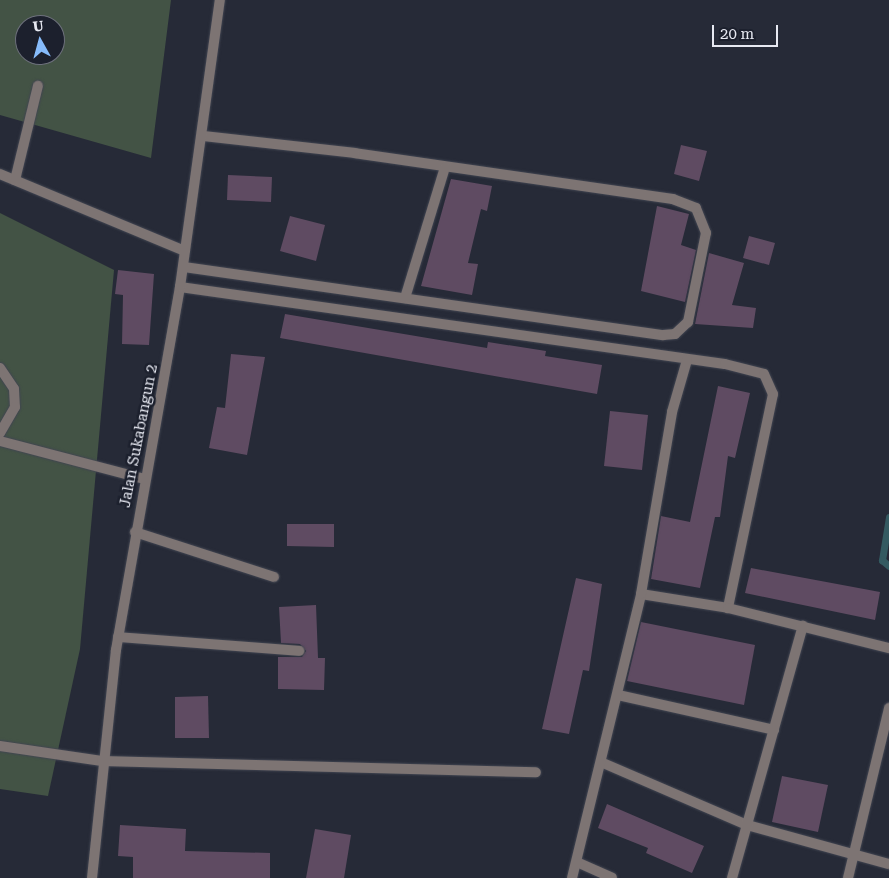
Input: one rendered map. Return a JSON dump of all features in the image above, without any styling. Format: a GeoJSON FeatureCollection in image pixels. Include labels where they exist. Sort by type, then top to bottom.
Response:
{"type":"FeatureCollection","features":[{"type":"Feature","properties":{"kind":"street","name":"Jalan Sukabangun 2"},"geometry":{"type":"LineString","coordinates":[[92,878],[102,761],[118,637],[184,267],[204,136],[220,0]]}},
{"type":"Feature","properties":{"kind":"street"},"geometry":{"type":"LineString","coordinates":[[15,180],[38,86]]}},
{"type":"Feature","properties":{"kind":"street"},"geometry":{"type":"LineString","coordinates":[[184,267],[663,335],[675,334],[688,322],[706,233],[696,208],[672,199],[204,136]]}},
{"type":"Feature","properties":{"kind":"street"},"geometry":{"type":"LineString","coordinates":[[405,298],[445,167]]}},
{"type":"Feature","properties":{"kind":"street"},"geometry":{"type":"LineString","coordinates":[[0,174],[185,251]]}},
{"type":"Feature","properties":{"kind":"street"},"geometry":{"type":"LineString","coordinates":[[180,287],[755,370],[768,378],[773,394],[728,608]]}},
{"type":"Feature","properties":{"kind":"street"},"geometry":{"type":"LineString","coordinates":[[572,878],[578,863],[603,763],[641,594],[672,412],[687,360]]}},
{"type":"Feature","properties":{"kind":"street"},"geometry":{"type":"LineString","coordinates":[[0,368],[14,389],[15,407],[0,433]]}},
{"type":"Feature","properties":{"kind":"street"},"geometry":{"type":"LineString","coordinates":[[0,440],[145,479]]}},
{"type":"Feature","properties":{"kind":"street"},"geometry":{"type":"LineString","coordinates":[[136,532],[274,577]]}},
{"type":"Feature","properties":{"kind":"street"},"geometry":{"type":"LineString","coordinates":[[641,594],[728,608],[889,648]]}},
{"type":"Feature","properties":{"kind":"street"},"geometry":{"type":"LineString","coordinates":[[732,878],[803,626]]}},
{"type":"Feature","properties":{"kind":"street"},"geometry":{"type":"LineString","coordinates":[[118,637],[299,651]]}},
{"type":"Feature","properties":{"kind":"street"},"geometry":{"type":"LineString","coordinates":[[618,695],[774,730]]}},
{"type":"Feature","properties":{"kind":"street"},"geometry":{"type":"LineString","coordinates":[[848,878],[889,708]]}},
{"type":"Feature","properties":{"kind":"street"},"geometry":{"type":"LineString","coordinates":[[0,746],[102,761],[536,772]]}},
{"type":"Feature","properties":{"kind":"street"},"geometry":{"type":"LineString","coordinates":[[603,763],[747,826],[854,852],[889,864]]}},
{"type":"Feature","properties":{"kind":"street"},"geometry":{"type":"LineString","coordinates":[[578,863],[612,878]]}},
{"type":"Feature","properties":{"kind":"green space"},"geometry":{"type":"Polygon","coordinates":[[[0,0],[171,0],[151,158],[0,115],[0,0]]]}},
{"type":"Feature","properties":{"kind":"green space"},"geometry":{"type":"Polygon","coordinates":[[[0,213],[114,270],[80,649],[48,796],[0,789],[0,213]]]}},
{"type":"Feature","properties":{"kind":"building"},"geometry":{"type":"Polygon","coordinates":[[[681,145],[707,151],[699,181],[674,174],[681,145]]]}},
{"type":"Feature","properties":{"kind":"building"},"geometry":{"type":"Polygon","coordinates":[[[228,175],[272,177],[271,202],[227,200],[228,175]]]}},
{"type":"Feature","properties":{"kind":"building"},"geometry":{"type":"Polygon","coordinates":[[[451,179],[492,186],[487,211],[481,209],[468,263],[478,264],[472,295],[421,286],[451,179]]]}},
{"type":"Feature","properties":{"kind":"building"},"geometry":{"type":"Polygon","coordinates":[[[657,206],[689,214],[681,245],[696,250],[685,302],[641,291],[657,206]]]}},
{"type":"Feature","properties":{"kind":"building"},"geometry":{"type":"Polygon","coordinates":[[[290,216],[325,225],[316,261],[280,251],[290,216]]]}},
{"type":"Feature","properties":{"kind":"building"},"geometry":{"type":"Polygon","coordinates":[[[749,236],[775,243],[769,265],[743,258],[749,236]]]}},
{"type":"Feature","properties":{"kind":"building"},"geometry":{"type":"Polygon","coordinates":[[[709,253],[744,263],[732,305],[756,308],[753,328],[695,324],[709,253]]]}},
{"type":"Feature","properties":{"kind":"building"},"geometry":{"type":"Polygon","coordinates":[[[118,270],[154,274],[149,345],[122,344],[123,295],[115,294],[118,270]]]}},
{"type":"Feature","properties":{"kind":"building"},"geometry":{"type":"Polygon","coordinates":[[[285,314],[487,348],[488,342],[546,351],[545,356],[602,365],[597,394],[280,338],[285,314]]]}},
{"type":"Feature","properties":{"kind":"building"},"geometry":{"type":"Polygon","coordinates":[[[231,354],[265,357],[247,455],[209,448],[217,407],[225,408],[231,354]]]}},
{"type":"Feature","properties":{"kind":"building"},"geometry":{"type":"Polygon","coordinates":[[[718,386],[750,393],[735,458],[728,456],[720,517],[715,517],[700,588],[651,579],[661,516],[690,522],[718,386]]]}},
{"type":"Feature","properties":{"kind":"building"},"geometry":{"type":"Polygon","coordinates":[[[610,411],[648,415],[642,470],[604,466],[610,411]]]}},
{"type":"Feature","properties":{"kind":"building"},"geometry":{"type":"Polygon","coordinates":[[[287,524],[334,524],[334,547],[287,546],[287,524]]]}},
{"type":"Feature","properties":{"kind":"building"},"geometry":{"type":"Polygon","coordinates":[[[751,568],[880,592],[875,620],[745,593],[751,568]]]}},
{"type":"Feature","properties":{"kind":"building"},"geometry":{"type":"Polygon","coordinates":[[[576,578],[602,584],[589,671],[583,670],[569,734],[542,729],[576,578]]]}},
{"type":"Feature","properties":{"kind":"building"},"geometry":{"type":"Polygon","coordinates":[[[316,605],[318,658],[325,658],[324,690],[278,689],[278,657],[302,657],[306,651],[300,644],[281,643],[279,607],[316,605]]]}},
{"type":"Feature","properties":{"kind":"building"},"geometry":{"type":"Polygon","coordinates":[[[641,622],[755,645],[744,705],[627,681],[641,622]]]}},
{"type":"Feature","properties":{"kind":"building"},"geometry":{"type":"Polygon","coordinates":[[[208,696],[209,738],[175,738],[175,697],[208,696]]]}},
{"type":"Feature","properties":{"kind":"building"},"geometry":{"type":"Polygon","coordinates":[[[782,776],[828,785],[818,832],[772,822],[782,776]]]}},
{"type":"Feature","properties":{"kind":"building"},"geometry":{"type":"Polygon","coordinates":[[[607,804],[704,846],[692,873],[646,853],[648,848],[598,828],[607,804]]]}},
{"type":"Feature","properties":{"kind":"building"},"geometry":{"type":"Polygon","coordinates":[[[120,825],[186,829],[185,851],[270,853],[270,878],[133,878],[133,857],[118,856],[120,825]]]}},
{"type":"Feature","properties":{"kind":"building"},"geometry":{"type":"Polygon","coordinates":[[[315,829],[351,835],[344,878],[306,878],[315,829]]]}},
{"type":"Feature","properties":{"kind":"waterway"},"geometry":{"type":"LineString","coordinates":[[889,517],[882,560],[889,566]]}}]}
